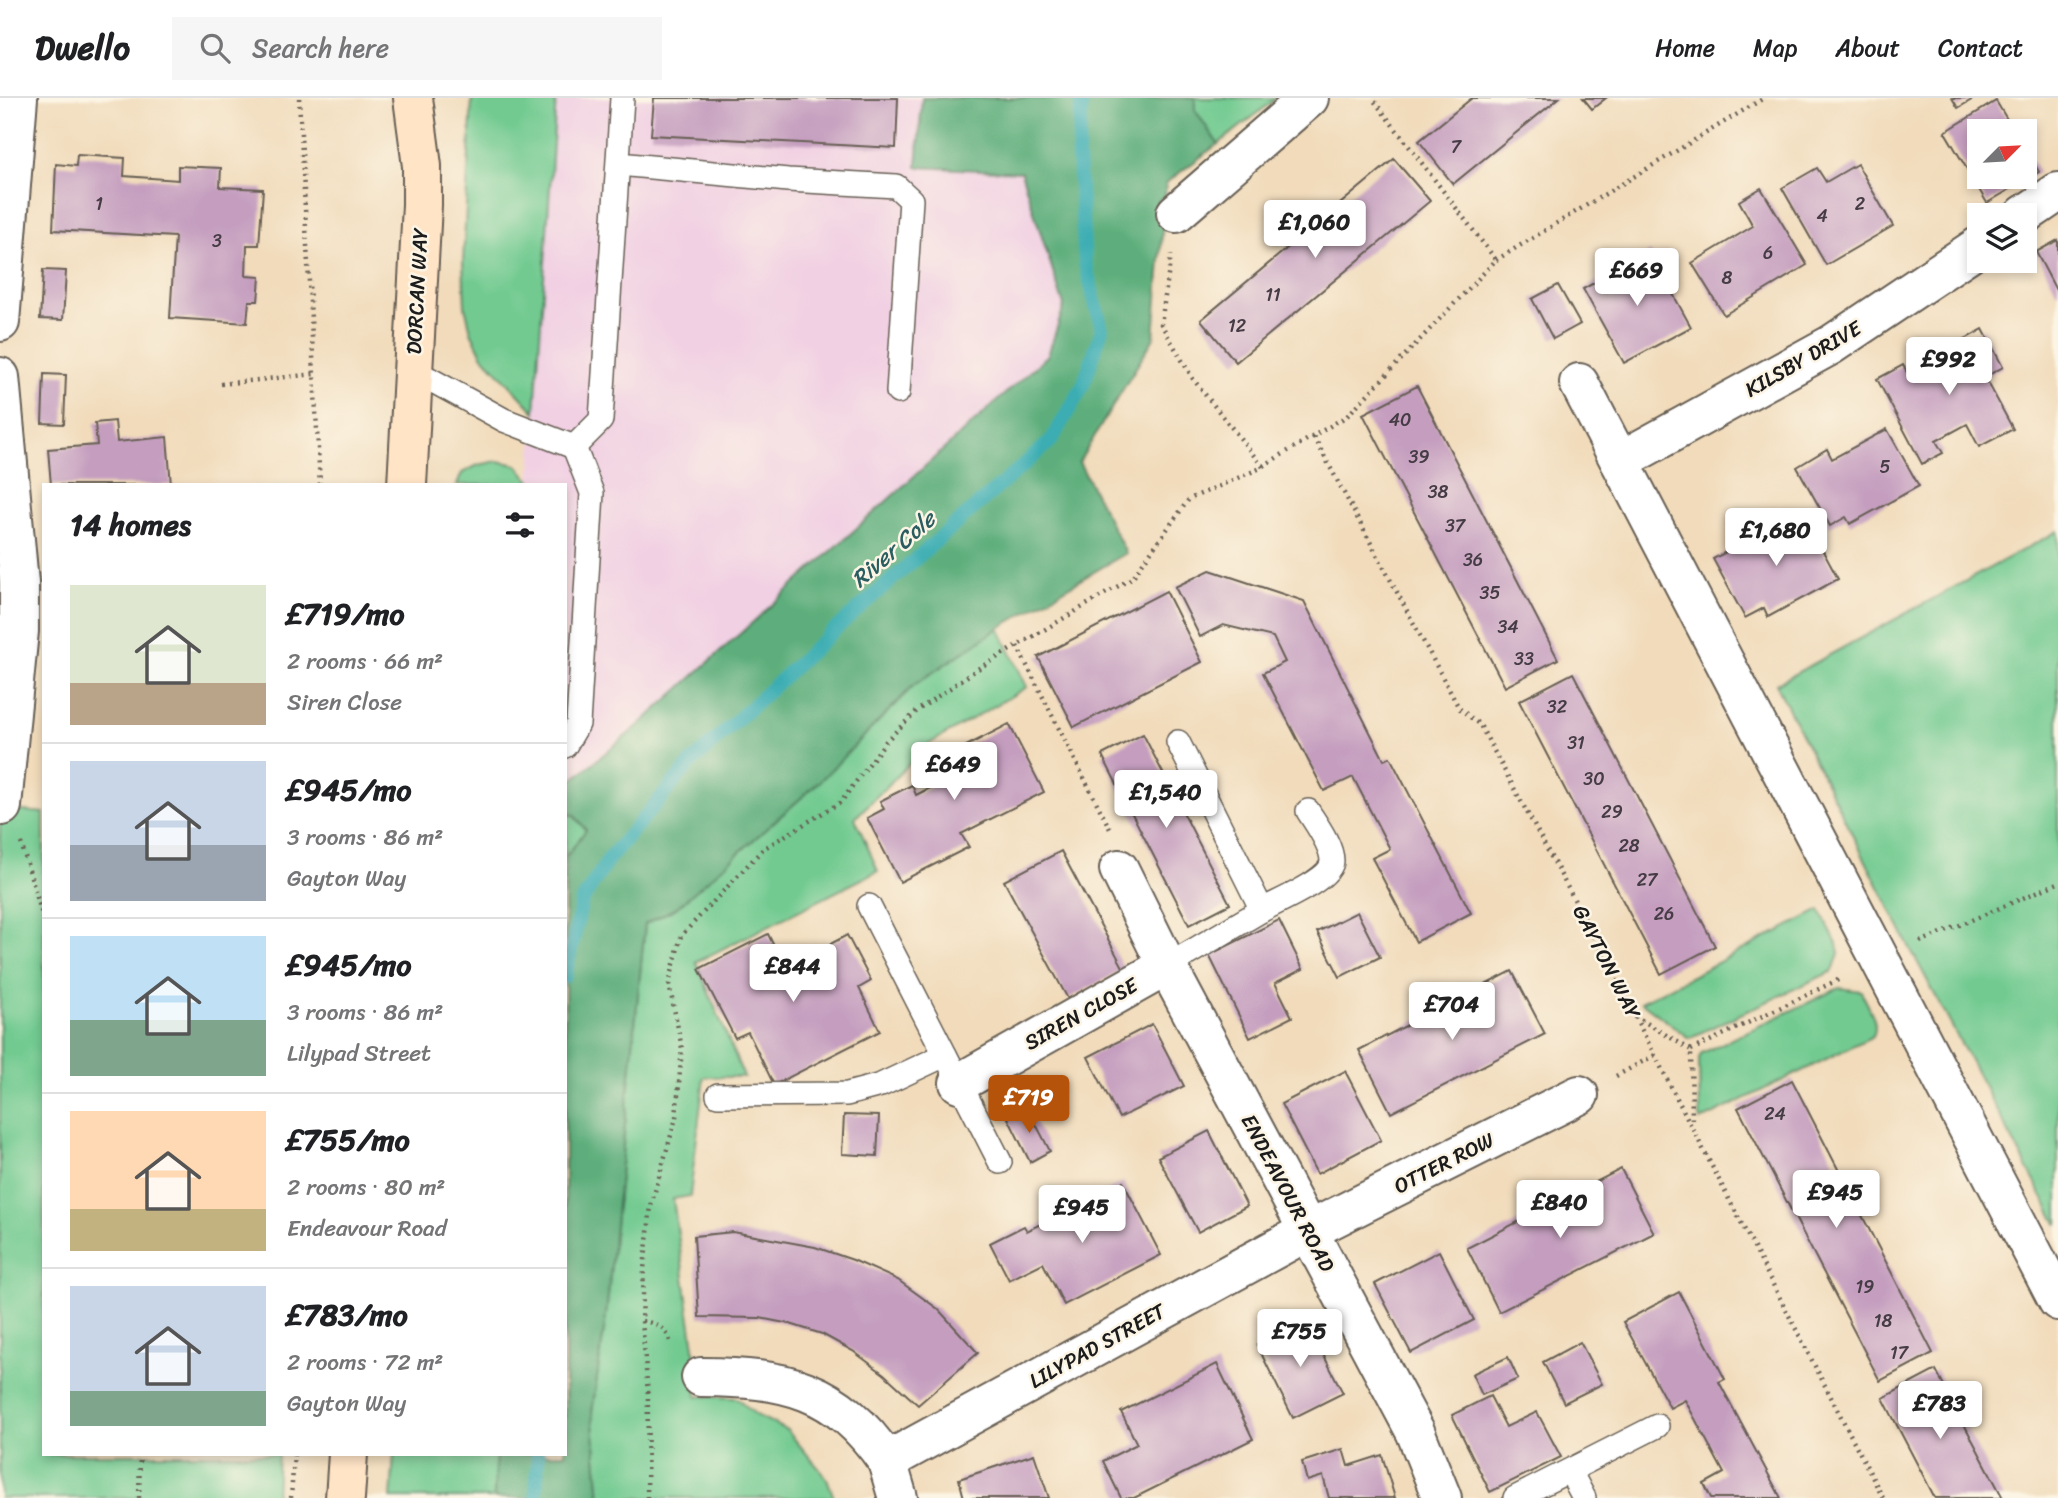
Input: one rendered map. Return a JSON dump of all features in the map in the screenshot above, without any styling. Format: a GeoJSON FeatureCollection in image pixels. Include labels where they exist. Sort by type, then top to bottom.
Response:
{"type":"FeatureCollection","features":[{"type":"Feature","properties":{"kind":"main road","name":"DORCAN WAY"},"geometry":{"type":"LineString","coordinates":[[407,483],[422,166],[413,98]]}},
{"type":"Feature","properties":{"kind":"main road"},"geometry":{"type":"LineString","coordinates":[[345,1498],[348,1456]]}},
{"type":"Feature","properties":{"kind":"street"},"geometry":{"type":"LineString","coordinates":[[0,322],[18,98]]}},
{"type":"Feature","properties":{"kind":"street"},"geometry":{"type":"LineString","coordinates":[[1177,213],[1309,98]]}},
{"type":"Feature","properties":{"kind":"street"},"geometry":{"type":"LineString","coordinates":[[2037,206],[2058,192]]}},
{"type":"Feature","properties":{"kind":"street","name":"KILSBY DRIVE"},"geometry":{"type":"LineString","coordinates":[[1620,461],[1831,345],[1967,254]]}},
{"type":"Feature","properties":{"kind":"street"},"geometry":{"type":"LineString","coordinates":[[0,377],[19,583],[19,631],[2,806]]}},
{"type":"Feature","properties":{"kind":"street"},"geometry":{"type":"LineString","coordinates":[[1579,383],[2058,1301]]}},
{"type":"Feature","properties":{"kind":"street","name":"ENDEAVOUR ROAD"},"geometry":{"type":"LineString","coordinates":[[1119,869],[1167,966],[1415,1431],[1442,1498]]}},
{"type":"Feature","properties":{"kind":"street","name":"SIREN CLOSE"},"geometry":{"type":"LineString","coordinates":[[952,1069],[1167,966]]}},
{"type":"Feature","properties":{"kind":"street","name":"OTTER ROW"},"geometry":{"type":"LineString","coordinates":[[1308,1231],[1579,1095]]}},
{"type":"Feature","properties":{"kind":"street","name":"LILYPAD STREET"},"geometry":{"type":"LineString","coordinates":[[887,1461],[1308,1231]]}},
{"type":"Feature","properties":{"kind":"street"},"geometry":{"type":"LineString","coordinates":[[701,1377],[762,1379],[803,1389],[827,1401],[851,1418],[869,1436],[887,1461],[898,1498]]}},
{"type":"Feature","properties":{"kind":"lane"},"geometry":{"type":"LineString","coordinates":[[574,447],[601,420],[622,98]]}},
{"type":"Feature","properties":{"kind":"lane"},"geometry":{"type":"LineString","coordinates":[[619,164],[788,180],[896,186],[911,200],[898,391]]}},
{"type":"Feature","properties":{"kind":"lane"},"geometry":{"type":"LineString","coordinates":[[413,370],[504,420],[574,447],[592,494],[578,724],[567,743]]}},
{"type":"Feature","properties":{"kind":"lane"},"geometry":{"type":"LineString","coordinates":[[1178,742],[1262,911]]}},
{"type":"Feature","properties":{"kind":"lane"},"geometry":{"type":"LineString","coordinates":[[1167,966],[1320,879],[1329,870],[1332,860],[1328,848],[1308,811]]}},
{"type":"Feature","properties":{"kind":"lane"},"geometry":{"type":"LineString","coordinates":[[869,906],[1000,1162]]}},
{"type":"Feature","properties":{"kind":"lane"},"geometry":{"type":"LineString","coordinates":[[718,1095],[847,1094],[952,1069]]}},
{"type":"Feature","properties":{"kind":"lane"},"geometry":{"type":"LineString","coordinates":[[1515,1498],[1657,1426]]}},
{"type":"Feature","properties":{"kind":"lane"},"geometry":{"type":"LineString","coordinates":[[1570,1471],[1584,1498]]}},
{"type":"Feature","properties":{"kind":"path"},"geometry":{"type":"LineString","coordinates":[[299,98],[320,483]]}},
{"type":"Feature","properties":{"kind":"path"},"geometry":{"type":"LineString","coordinates":[[1372,98],[1496,260]]}},
{"type":"Feature","properties":{"kind":"path"},"geometry":{"type":"LineString","coordinates":[[647,1498],[649,1394],[642,1321],[644,1269],[651,1205],[676,1118],[682,1048],[669,984],[681,936],[763,849],[841,802],[886,741],[918,710],[976,670],[1132,578],[1189,499],[1263,467],[1347,416],[1496,260],[1764,98]]}},
{"type":"Feature","properties":{"kind":"path"},"geometry":{"type":"LineString","coordinates":[[1177,213],[1161,324],[1194,379],[1263,467]]}},
{"type":"Feature","properties":{"kind":"path"},"geometry":{"type":"LineString","coordinates":[[221,384],[315,374]]}},
{"type":"Feature","properties":{"kind":"path","name":"GAYTON WAY"},"geometry":{"type":"LineString","coordinates":[[1314,437],[1459,708],[1480,725],[1692,1124],[1883,1498]]}},
{"type":"Feature","properties":{"kind":"path"},"geometry":{"type":"LineString","coordinates":[[1017,646],[1120,850],[1119,869]]}},
{"type":"Feature","properties":{"kind":"path"},"geometry":{"type":"LineString","coordinates":[[2,806],[20,807],[23,852],[42,914]]}},
{"type":"Feature","properties":{"kind":"path"},"geometry":{"type":"LineString","coordinates":[[1691,1050],[1880,959],[2058,883]]}},
{"type":"Feature","properties":{"kind":"path"},"geometry":{"type":"LineString","coordinates":[[1634,1015],[1691,1050]]}},
{"type":"Feature","properties":{"kind":"path"},"geometry":{"type":"LineString","coordinates":[[1691,1050],[1692,1124]]}},
{"type":"Feature","properties":{"kind":"path"},"geometry":{"type":"LineString","coordinates":[[139,1498],[140,1456]]}},
{"type":"Feature","properties":{"kind":"path"},"geometry":{"type":"LineString","coordinates":[[291,1498],[293,1456]]}},
{"type":"Feature","properties":{"kind":"shaded area"},"geometry":{"type":"Polygon","coordinates":[[[556,98],[922,98],[918,167],[1021,172],[1064,306],[1048,355],[638,726],[567,784],[567,483],[530,483],[556,98]]]}},
{"type":"Feature","properties":{"kind":"green space"},"geometry":{"type":"Polygon","coordinates":[[[472,98],[556,98],[535,412],[482,355],[471,332],[465,306],[463,262],[472,98]]]}},
{"type":"Feature","properties":{"kind":"green space"},"geometry":{"type":"Polygon","coordinates":[[[922,98],[1195,98],[1195,110],[1218,144],[1166,183],[1154,338],[1079,462],[1126,553],[999,628],[914,685],[818,783],[676,908],[645,924],[606,1316],[592,1412],[600,1498],[494,1498],[496,1456],[567,1456],[567,855],[586,830],[574,815],[567,814],[567,784],[638,726],[1048,355],[1064,306],[1021,172],[917,167],[922,98]]]}},
{"type":"Feature","properties":{"kind":"green space"},"geometry":{"type":"Polygon","coordinates":[[[1195,98],[1277,98],[1218,144],[1195,110],[1195,98]]]}},
{"type":"Feature","properties":{"kind":"green space"},"geometry":{"type":"Polygon","coordinates":[[[498,461],[517,465],[530,483],[458,483],[462,473],[478,465],[498,461]]]}},
{"type":"Feature","properties":{"kind":"green space"},"geometry":{"type":"Polygon","coordinates":[[[2058,531],[2058,1225],[1911,950],[1776,684],[2058,531]]]}},
{"type":"Feature","properties":{"kind":"green space"},"geometry":{"type":"Polygon","coordinates":[[[999,628],[1027,687],[929,744],[855,818],[878,871],[696,962],[744,1077],[704,1077],[690,1196],[673,1199],[694,1347],[697,1396],[737,1398],[756,1415],[787,1430],[827,1478],[834,1498],[600,1498],[592,1412],[606,1316],[645,924],[676,908],[818,783],[914,685],[999,628]]]}},
{"type":"Feature","properties":{"kind":"green space"},"geometry":{"type":"Polygon","coordinates":[[[0,809],[42,813],[42,1456],[278,1456],[276,1498],[0,1498],[0,809]]]}},
{"type":"Feature","properties":{"kind":"green space"},"geometry":{"type":"Polygon","coordinates":[[[567,814],[573,815],[586,830],[567,855],[567,814]]]}},
{"type":"Feature","properties":{"kind":"green space"},"geometry":{"type":"Polygon","coordinates":[[[1820,910],[1839,953],[1833,971],[1689,1038],[1641,1002],[1820,910]]]}},
{"type":"Feature","properties":{"kind":"green space"},"geometry":{"type":"Polygon","coordinates":[[[1839,988],[1861,991],[1874,1019],[1873,1036],[1700,1121],[1699,1058],[1702,1053],[1839,988]]]}},
{"type":"Feature","properties":{"kind":"green space"},"geometry":{"type":"Polygon","coordinates":[[[394,1456],[496,1456],[494,1498],[391,1498],[394,1456]]]}},
{"type":"Feature","properties":{"kind":"building"},"geometry":{"type":"Polygon","coordinates":[[[654,98],[898,98],[896,148],[651,135],[654,98]]]}},
{"type":"Feature","properties":{"kind":"building"},"geometry":{"type":"Polygon","coordinates":[[[1472,98],[1559,98],[1453,184],[1419,141],[1472,98]]]}},
{"type":"Feature","properties":{"kind":"building"},"geometry":{"type":"Polygon","coordinates":[[[1583,98],[1606,98],[1592,109],[1583,98]]]}},
{"type":"Feature","properties":{"kind":"building"},"geometry":{"type":"Polygon","coordinates":[[[1952,98],[1975,98],[1958,108],[1952,98]]]}},
{"type":"Feature","properties":{"kind":"building"},"geometry":{"type":"Polygon","coordinates":[[[1996,101],[2007,119],[1967,119],[1967,169],[1945,132],[1996,101]]]}},
{"type":"Feature","properties":{"kind":"building"},"geometry":{"type":"Polygon","coordinates":[[[77,155],[125,158],[124,176],[178,180],[178,166],[221,168],[220,187],[263,189],[259,245],[247,245],[246,276],[260,277],[258,301],[249,301],[247,323],[170,318],[175,237],[53,230],[56,164],[76,166],[77,155]]]}},
{"type":"Feature","properties":{"kind":"building"},"geometry":{"type":"Polygon","coordinates":[[[1394,159],[1430,201],[1236,362],[1201,320],[1394,159]]]}},
{"type":"Feature","properties":{"kind":"building"},"geometry":{"type":"Polygon","coordinates":[[[1857,164],[1893,226],[1826,265],[1782,188],[1817,168],[1826,182],[1857,164]]]}},
{"type":"Feature","properties":{"kind":"building"},"geometry":{"type":"Polygon","coordinates":[[[1761,188],[1807,265],[1724,315],[1692,263],[1753,226],[1739,201],[1761,188]]]}},
{"type":"Feature","properties":{"kind":"building"},"geometry":{"type":"Polygon","coordinates":[[[1979,189],[2010,189],[1987,203],[1979,189]]]}},
{"type":"Feature","properties":{"kind":"building"},"geometry":{"type":"Polygon","coordinates":[[[2058,240],[2058,294],[2037,254],[2058,240]]]}},
{"type":"Feature","properties":{"kind":"building"},"geometry":{"type":"Polygon","coordinates":[[[1650,252],[1691,327],[1624,363],[1583,289],[1650,252]]]}},
{"type":"Feature","properties":{"kind":"building"},"geometry":{"type":"Polygon","coordinates":[[[43,270],[66,271],[63,320],[40,319],[43,270]]]}},
{"type":"Feature","properties":{"kind":"building"},"geometry":{"type":"Polygon","coordinates":[[[1558,285],[1580,324],[1553,339],[1532,299],[1558,285]]]}},
{"type":"Feature","properties":{"kind":"building"},"geometry":{"type":"Polygon","coordinates":[[[1983,329],[2003,367],[1985,377],[2013,429],[1979,447],[1967,424],[1936,441],[1943,453],[1922,464],[1877,379],[1903,365],[1909,376],[1957,350],[1954,345],[1983,329]]]}},
{"type":"Feature","properties":{"kind":"building"},"geometry":{"type":"Polygon","coordinates":[[[44,374],[66,375],[64,424],[42,423],[44,374]]]}},
{"type":"Feature","properties":{"kind":"building"},"geometry":{"type":"Polygon","coordinates":[[[1417,386],[1558,659],[1505,687],[1363,414],[1417,386]]]}},
{"type":"Feature","properties":{"kind":"building"},"geometry":{"type":"Polygon","coordinates":[[[115,421],[117,442],[167,437],[171,483],[51,483],[48,449],[97,445],[95,423],[115,421]]]}},
{"type":"Feature","properties":{"kind":"building"},"geometry":{"type":"Polygon","coordinates":[[[1887,429],[1919,486],[1850,524],[1846,517],[1830,526],[1797,467],[1827,449],[1832,459],[1887,429]]]}},
{"type":"Feature","properties":{"kind":"building"},"geometry":{"type":"Polygon","coordinates":[[[1802,512],[1838,579],[1768,617],[1764,608],[1745,618],[1713,559],[1802,512]]]}},
{"type":"Feature","properties":{"kind":"building"},"geometry":{"type":"Polygon","coordinates":[[[1210,570],[1304,601],[1384,760],[1390,757],[1471,913],[1416,942],[1372,858],[1390,849],[1353,777],[1324,791],[1263,673],[1285,662],[1273,637],[1223,625],[1200,637],[1175,587],[1210,570]]]}},
{"type":"Feature","properties":{"kind":"building"},"geometry":{"type":"Polygon","coordinates":[[[1166,591],[1202,662],[1074,727],[1038,657],[1166,591]]]}},
{"type":"Feature","properties":{"kind":"building"},"geometry":{"type":"Polygon","coordinates":[[[1573,673],[1715,946],[1661,974],[1519,701],[1573,673]]]}},
{"type":"Feature","properties":{"kind":"building"},"geometry":{"type":"Polygon","coordinates":[[[1009,724],[1044,792],[961,834],[969,847],[900,882],[867,818],[884,809],[880,801],[912,785],[916,795],[936,785],[927,766],[1009,724]]]}},
{"type":"Feature","properties":{"kind":"building"},"geometry":{"type":"Polygon","coordinates":[[[1143,734],[1230,904],[1189,925],[1102,755],[1143,734]]]}},
{"type":"Feature","properties":{"kind":"building"},"geometry":{"type":"Polygon","coordinates":[[[1061,851],[1124,969],[1068,999],[1004,881],[1061,851]]]}},
{"type":"Feature","properties":{"kind":"building"},"geometry":{"type":"Polygon","coordinates":[[[1357,912],[1380,957],[1340,977],[1317,932],[1357,912]]]}},
{"type":"Feature","properties":{"kind":"building"},"geometry":{"type":"Polygon","coordinates":[[[1279,920],[1303,969],[1275,983],[1292,1017],[1250,1038],[1209,955],[1279,920]]]}},
{"type":"Feature","properties":{"kind":"building"},"geometry":{"type":"Polygon","coordinates":[[[768,934],[790,979],[829,959],[823,948],[847,935],[871,981],[859,988],[880,1031],[774,1085],[748,1032],[735,1038],[699,969],[768,934]]]}},
{"type":"Feature","properties":{"kind":"building"},"geometry":{"type":"Polygon","coordinates":[[[1512,971],[1545,1034],[1391,1113],[1359,1050],[1512,971]]]}},
{"type":"Feature","properties":{"kind":"building"},"geometry":{"type":"Polygon","coordinates":[[[1152,1024],[1184,1086],[1119,1118],[1088,1057],[1152,1024]]]}},
{"type":"Feature","properties":{"kind":"building"},"geometry":{"type":"Polygon","coordinates":[[[1345,1071],[1381,1140],[1317,1174],[1281,1104],[1345,1071]]]}},
{"type":"Feature","properties":{"kind":"building"},"geometry":{"type":"Polygon","coordinates":[[[1792,1080],[1933,1353],[1880,1381],[1738,1108],[1792,1080]]]}},
{"type":"Feature","properties":{"kind":"building"},"geometry":{"type":"Polygon","coordinates":[[[1027,1107],[1050,1151],[1030,1162],[1008,1118],[1027,1107]]]}},
{"type":"Feature","properties":{"kind":"building"},"geometry":{"type":"Polygon","coordinates":[[[844,1115],[879,1116],[877,1156],[842,1154],[844,1115]]]}},
{"type":"Feature","properties":{"kind":"building"},"geometry":{"type":"Polygon","coordinates":[[[1209,1131],[1247,1206],[1198,1232],[1158,1157],[1209,1131]]]}},
{"type":"Feature","properties":{"kind":"building"},"geometry":{"type":"Polygon","coordinates":[[[1621,1169],[1654,1233],[1499,1312],[1467,1248],[1621,1169]]]}},
{"type":"Feature","properties":{"kind":"building"},"geometry":{"type":"Polygon","coordinates":[[[1123,1182],[1161,1255],[1064,1305],[1043,1263],[1009,1280],[990,1243],[1024,1226],[1027,1231],[1123,1182]]]}},
{"type":"Feature","properties":{"kind":"building"},"geometry":{"type":"Polygon","coordinates":[[[733,1232],[815,1247],[898,1280],[938,1309],[978,1353],[918,1405],[884,1374],[853,1351],[822,1334],[760,1318],[699,1317],[694,1236],[733,1232]]]}},
{"type":"Feature","properties":{"kind":"building"},"geometry":{"type":"Polygon","coordinates":[[[1439,1251],[1474,1320],[1411,1353],[1375,1284],[1439,1251]]]}},
{"type":"Feature","properties":{"kind":"building"},"geometry":{"type":"Polygon","coordinates":[[[1679,1292],[1725,1379],[1719,1382],[1781,1498],[1711,1498],[1704,1484],[1724,1473],[1685,1400],[1670,1408],[1623,1322],[1679,1292]]]}},
{"type":"Feature","properties":{"kind":"building"},"geometry":{"type":"Polygon","coordinates":[[[1306,1321],[1343,1393],[1293,1418],[1257,1345],[1306,1321]]]}},
{"type":"Feature","properties":{"kind":"building"},"geometry":{"type":"Polygon","coordinates":[[[1580,1342],[1602,1384],[1564,1403],[1543,1362],[1580,1342]]]}},
{"type":"Feature","properties":{"kind":"building"},"geometry":{"type":"Polygon","coordinates":[[[1508,1357],[1518,1379],[1482,1395],[1472,1374],[1508,1357]]]}},
{"type":"Feature","properties":{"kind":"building"},"geometry":{"type":"Polygon","coordinates":[[[1217,1364],[1253,1439],[1134,1498],[1121,1498],[1103,1461],[1137,1444],[1121,1412],[1217,1364]]]}},
{"type":"Feature","properties":{"kind":"building"},"geometry":{"type":"Polygon","coordinates":[[[1936,1370],[2003,1498],[1935,1498],[1903,1437],[1883,1398],[1936,1370]]]}},
{"type":"Feature","properties":{"kind":"building"},"geometry":{"type":"Polygon","coordinates":[[[1490,1396],[1506,1427],[1537,1412],[1561,1457],[1490,1492],[1452,1415],[1490,1396]]]}},
{"type":"Feature","properties":{"kind":"building"},"geometry":{"type":"Polygon","coordinates":[[[1343,1449],[1348,1466],[1382,1455],[1395,1498],[1329,1498],[1323,1476],[1307,1481],[1302,1462],[1343,1449]]]}},
{"type":"Feature","properties":{"kind":"building"},"geometry":{"type":"Polygon","coordinates":[[[1034,1454],[1049,1498],[964,1498],[959,1479],[1034,1454]]]}},
{"type":"Feature","properties":{"kind":"waterway","name":"River Cole"},"geometry":{"type":"LineString","coordinates":[[567,967],[582,901],[610,857],[690,764],[832,632],[1051,441],[1083,386],[1102,329],[1085,263],[1078,156],[1082,98]]}},
{"type":"Feature","properties":{"kind":"waterway","name":"River Cole"},"geometry":{"type":"LineString","coordinates":[[536,1498],[538,1456]]}}]}
